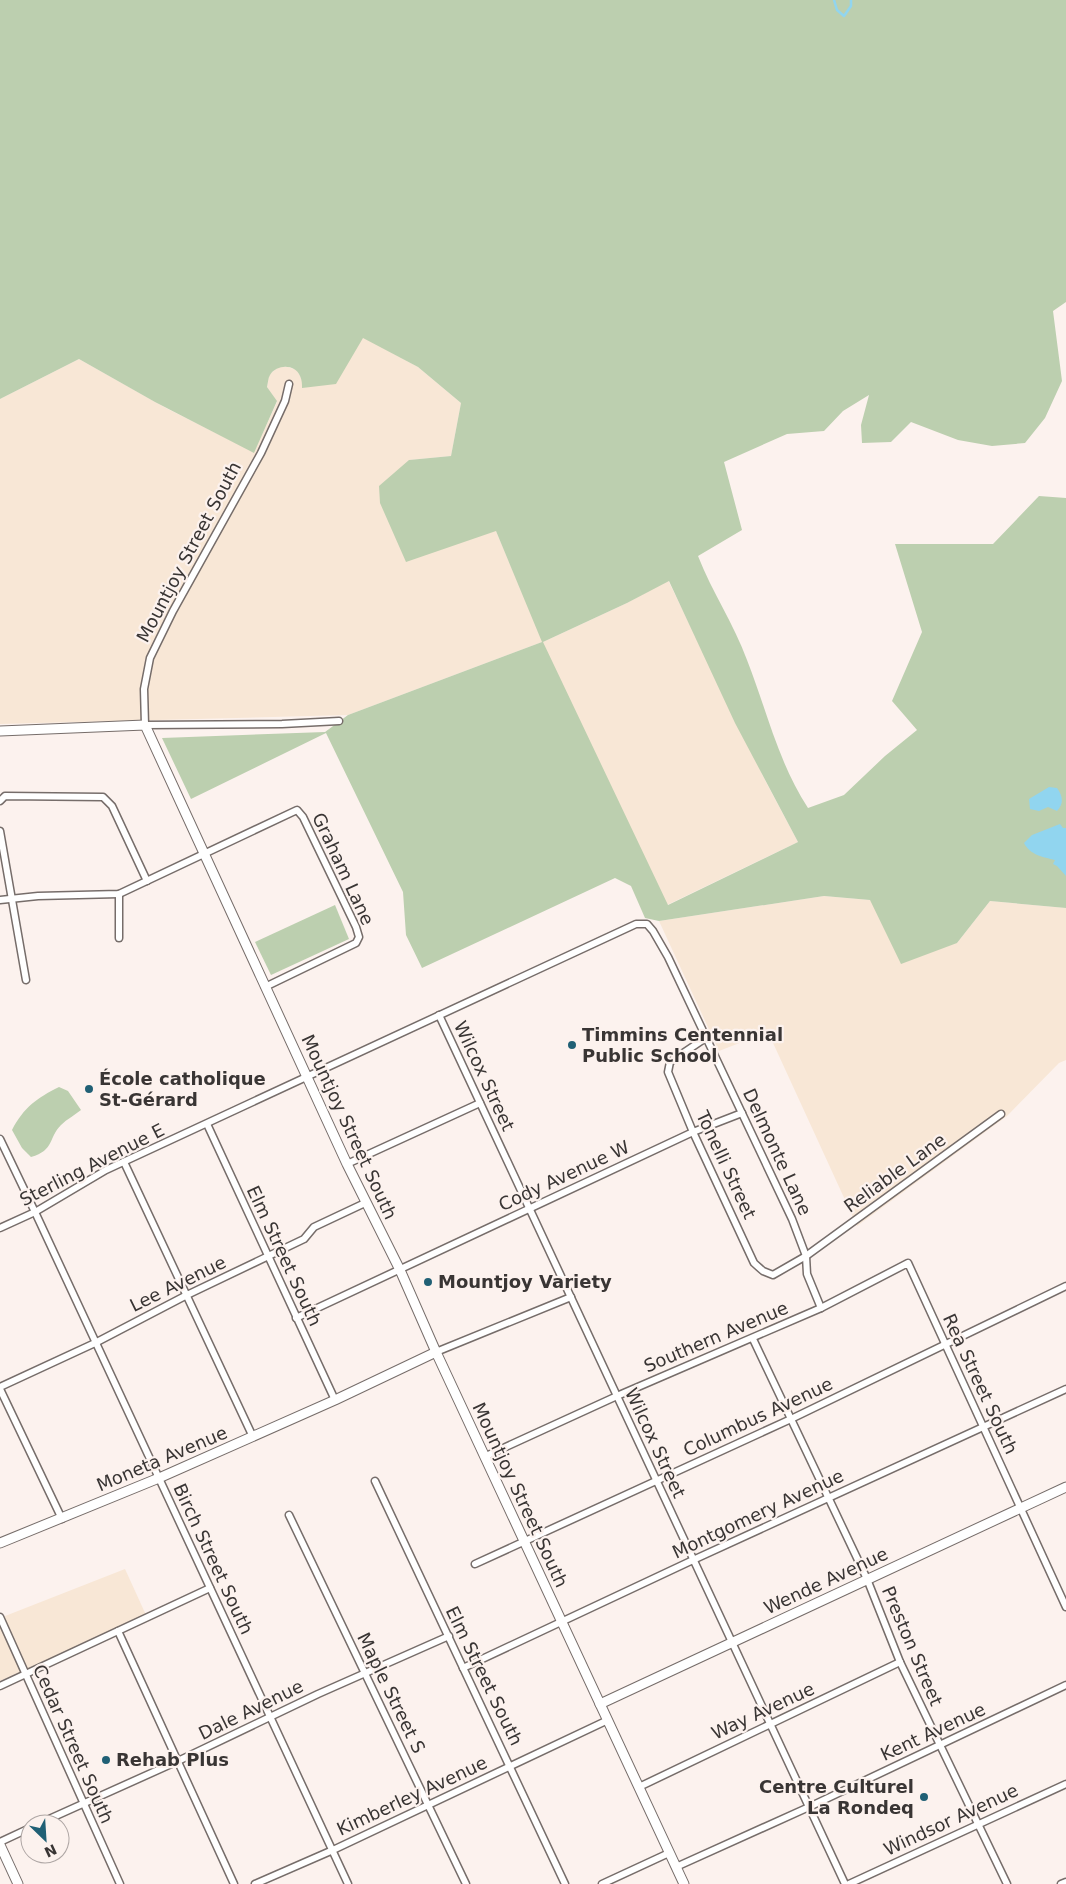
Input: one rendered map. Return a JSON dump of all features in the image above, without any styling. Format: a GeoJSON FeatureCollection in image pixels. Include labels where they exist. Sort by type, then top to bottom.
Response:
{"type":"FeatureCollection","features":[{"type":"Feature","properties":{"kind":"street","name":"Mountjoy Street South"},"geometry":{"type":"LineString","coordinates":[[289,384],[285,401],[261,453],[173,610],[150,658],[144,689],[145,725],[365,1203],[400,1270],[436,1352],[684,1884]]}},
{"type":"Feature","properties":{"kind":"street"},"geometry":{"type":"LineString","coordinates":[[0,731],[145,725],[272,724],[339,721]]}},
{"type":"Feature","properties":{"kind":"street"},"geometry":{"type":"LineString","coordinates":[[0,802],[5,796],[102,797],[112,806],[147,881]]}},
{"type":"Feature","properties":{"kind":"street","name":"Graham Lane"},"geometry":{"type":"LineString","coordinates":[[204,855],[297,810],[304,817],[356,928],[359,937],[356,943],[265,987]]}},
{"type":"Feature","properties":{"kind":"street"},"geometry":{"type":"LineString","coordinates":[[0,831],[26,980]]}},
{"type":"Feature","properties":{"kind":"street"},"geometry":{"type":"LineString","coordinates":[[0,900],[119,894],[204,855]]}},
{"type":"Feature","properties":{"kind":"street"},"geometry":{"type":"LineString","coordinates":[[119,894],[119,938]]}},
{"type":"Feature","properties":{"kind":"street","name":"Delmonte Lane"},"geometry":{"type":"LineString","coordinates":[[439,1015],[636,924],[647,924],[668,957],[792,1219],[806,1256],[808,1274],[821,1308]]}},
{"type":"Feature","properties":{"kind":"street","name":"Sterling Avenue E"},"geometry":{"type":"LineString","coordinates":[[0,1228],[36,1212],[106,1170],[439,1015]]}},
{"type":"Feature","properties":{"kind":"street","name":"Wilcox Street"},"geometry":{"type":"LineString","coordinates":[[439,1015],[845,1884]]}},
{"type":"Feature","properties":{"kind":"street","name":"Tonelli Street"},"geometry":{"type":"LineString","coordinates":[[706,1038],[670,1062],[668,1072],[693,1132],[754,1263],[763,1271],[773,1275],[806,1256]]}},
{"type":"Feature","properties":{"kind":"street"},"geometry":{"type":"LineString","coordinates":[[347,1164],[480,1102]]}},
{"type":"Feature","properties":{"kind":"street","name":"Cody Avenue W"},"geometry":{"type":"LineString","coordinates":[[296,1318],[693,1132],[742,1113]]}},
{"type":"Feature","properties":{"kind":"street","name":"Reliable Lane"},"geometry":{"type":"LineString","coordinates":[[806,1256],[1001,1114]]}},
{"type":"Feature","properties":{"kind":"street","name":"Elm Street South"},"geometry":{"type":"LineString","coordinates":[[207,1124],[335,1400]]}},
{"type":"Feature","properties":{"kind":"street","name":"Birch Street South"},"geometry":{"type":"LineString","coordinates":[[0,1139],[36,1212],[95,1343],[348,1884]]}},
{"type":"Feature","properties":{"kind":"street"},"geometry":{"type":"LineString","coordinates":[[124,1162],[252,1437]]}},
{"type":"Feature","properties":{"kind":"street","name":"Lee Avenue"},"geometry":{"type":"LineString","coordinates":[[0,1388],[95,1343],[187,1295],[304,1240],[314,1227],[365,1203]]}},
{"type":"Feature","properties":{"kind":"street","name":"Rea Street South"},"geometry":{"type":"LineString","coordinates":[[821,1308],[908,1263],[944,1345],[1021,1508],[1063,1591],[1066,1608]]}},
{"type":"Feature","properties":{"kind":"street","name":"Columbus Avenue"},"geometry":{"type":"LineString","coordinates":[[475,1564],[791,1418],[1066,1286]]}},
{"type":"Feature","properties":{"kind":"street"},"geometry":{"type":"LineString","coordinates":[[436,1352],[571,1298]]}},
{"type":"Feature","properties":{"kind":"street","name":"Southern Avenue"},"geometry":{"type":"LineString","coordinates":[[486,1456],[617,1396],[821,1308]]}},
{"type":"Feature","properties":{"kind":"street","name":"Preston Street"},"geometry":{"type":"LineString","coordinates":[[753,1338],[868,1579],[900,1662],[1007,1884]]}},
{"type":"Feature","properties":{"kind":"street","name":"Moneta Avenue"},"geometry":{"type":"LineString","coordinates":[[0,1544],[159,1478],[335,1400],[436,1352]]}},
{"type":"Feature","properties":{"kind":"street"},"geometry":{"type":"LineString","coordinates":[[0,1388],[62,1519]]}},
{"type":"Feature","properties":{"kind":"street","name":"Montgomery Avenue"},"geometry":{"type":"LineString","coordinates":[[463,1668],[1066,1389]]}},
{"type":"Feature","properties":{"kind":"street","name":"Elm Street South"},"geometry":{"type":"LineString","coordinates":[[375,1481],[565,1884]]}},
{"type":"Feature","properties":{"kind":"street","name":"Wende Avenue"},"geometry":{"type":"LineString","coordinates":[[600,1704],[1066,1487]]}},
{"type":"Feature","properties":{"kind":"street","name":"Maple Street S"},"geometry":{"type":"LineString","coordinates":[[290,1515],[466,1884]]}},
{"type":"Feature","properties":{"kind":"street"},"geometry":{"type":"LineString","coordinates":[[0,1686],[210,1588]]}},
{"type":"Feature","properties":{"kind":"street","name":"Cedar Street South"},"geometry":{"type":"LineString","coordinates":[[0,1617],[120,1884]]}},
{"type":"Feature","properties":{"kind":"street"},"geometry":{"type":"LineString","coordinates":[[118,1631],[234,1884]]}},
{"type":"Feature","properties":{"kind":"street","name":"Dale Avenue"},"geometry":{"type":"LineString","coordinates":[[59,1814],[449,1636]]}},
{"type":"Feature","properties":{"kind":"street","name":"Way Avenue"},"geometry":{"type":"LineString","coordinates":[[638,1787],[900,1662]]}},
{"type":"Feature","properties":{"kind":"street","name":"Kent Avenue"},"geometry":{"type":"LineString","coordinates":[[676,1867],[809,1807],[1066,1685]]}},
{"type":"Feature","properties":{"kind":"street","name":"Kimberley Avenue"},"geometry":{"type":"LineString","coordinates":[[255,1884],[332,1850],[608,1720]]}},
{"type":"Feature","properties":{"kind":"street","name":"Windsor Avenue"},"geometry":{"type":"LineString","coordinates":[[849,1884],[1066,1784]]}},
{"type":"Feature","properties":{"kind":"street"},"geometry":{"type":"LineString","coordinates":[[18,1884],[0,1843],[20,1833]]}},
{"type":"Feature","properties":{"kind":"street"},"geometry":{"type":"LineString","coordinates":[[602,1884],[669,1852]]}},
{"type":"Feature","properties":{"kind":"street"},"geometry":{"type":"LineString","coordinates":[[1061,1884],[1066,1882]]}},
{"type":"Feature","properties":{"kind":"shaded area"},"geometry":{"type":"Polygon","coordinates":[[[363,337],[418,367],[461,403],[451,456],[409,460],[496,531],[543,642],[627,603],[668,580],[766,782],[798,842],[667,905],[542,642],[348,715],[0,724],[0,399],[79,359],[166,408],[254,452],[277,402],[267,387],[269,375],[278,367],[288,367],[297,370],[301,378],[363,337]]]}},
{"type":"Feature","properties":{"kind":"shaded area"},"geometry":{"type":"Polygon","coordinates":[[[824,896],[870,900],[957,943],[990,901],[1066,908],[1066,1060],[1059,1063],[1007,1116],[857,1226],[768,1032],[719,1051],[659,921],[824,896]]]}},
{"type":"Feature","properties":{"kind":"shaded area"},"geometry":{"type":"Polygon","coordinates":[[[125,1569],[146,1615],[0,1681],[0,1618],[125,1569]]]}},
{"type":"Feature","properties":{"kind":"green space"},"geometry":{"type":"Polygon","coordinates":[[[0,0],[1066,0],[1066,302],[1053,311],[1062,381],[1045,418],[1025,443],[992,446],[958,440],[911,422],[891,442],[862,443],[861,425],[869,395],[843,411],[824,431],[787,434],[724,462],[742,530],[698,556],[742,647],[781,754],[808,808],[844,795],[885,756],[917,730],[892,701],[922,632],[895,544],[993,544],[1039,496],[1066,498],[1066,908],[990,901],[957,943],[901,964],[870,900],[824,896],[659,921],[645,918],[631,886],[615,878],[422,968],[406,935],[403,892],[326,733],[191,799],[162,738],[325,732],[348,715],[542,642],[496,531],[406,562],[380,503],[379,486],[409,460],[451,456],[461,403],[418,367],[363,338],[336,384],[302,388],[301,378],[294,369],[281,367],[273,371],[269,376],[267,387],[277,401],[254,453],[155,402],[79,359],[0,399],[0,0]],[[669,581],[627,603],[543,642],[668,905],[798,842],[735,723],[669,581]]]}},
{"type":"Feature","properties":{"kind":"green space"},"geometry":{"type":"Polygon","coordinates":[[[335,905],[349,939],[271,975],[255,942],[335,905]]]}},
{"type":"Feature","properties":{"kind":"green space"},"geometry":{"type":"Polygon","coordinates":[[[59,1087],[68,1091],[81,1110],[61,1125],[44,1151],[31,1157],[22,1148],[12,1130],[26,1109],[44,1095],[59,1087]]]}},
{"type":"Feature","properties":{"kind":"water"},"geometry":{"type":"Polygon","coordinates":[[[1049,787],[1057,788],[1061,794],[1062,803],[1057,811],[1048,807],[1039,811],[1030,809],[1029,799],[1049,787]]]}},
{"type":"Feature","properties":{"kind":"water"},"geometry":{"type":"Polygon","coordinates":[[[1060,824],[1063,828],[1066,828],[1066,876],[1053,864],[1055,860],[1033,853],[1024,843],[1032,835],[1060,824]]]}},
{"type":"Feature","properties":{"kind":"waterway"},"geometry":{"type":"LineString","coordinates":[[834,0],[837,10],[844,16],[851,6],[851,0]]}},
{"type":"Feature","properties":{"kind":"place","name":"Timmins Centennial Public School"},"geometry":{"type":"Point","coordinates":[572,1045]}},
{"type":"Feature","properties":{"kind":"place","name":"École catholique St-Gérard"},"geometry":{"type":"Point","coordinates":[89,1089]}},
{"type":"Feature","properties":{"kind":"place","name":"Mountjoy Variety"},"geometry":{"type":"Point","coordinates":[428,1282]}},
{"type":"Feature","properties":{"kind":"place","name":"Rehab Plus"},"geometry":{"type":"Point","coordinates":[106,1760]}},
{"type":"Feature","properties":{"kind":"place","name":"Centre Culturel La Rondeq"},"geometry":{"type":"Point","coordinates":[924,1797]}}]}
